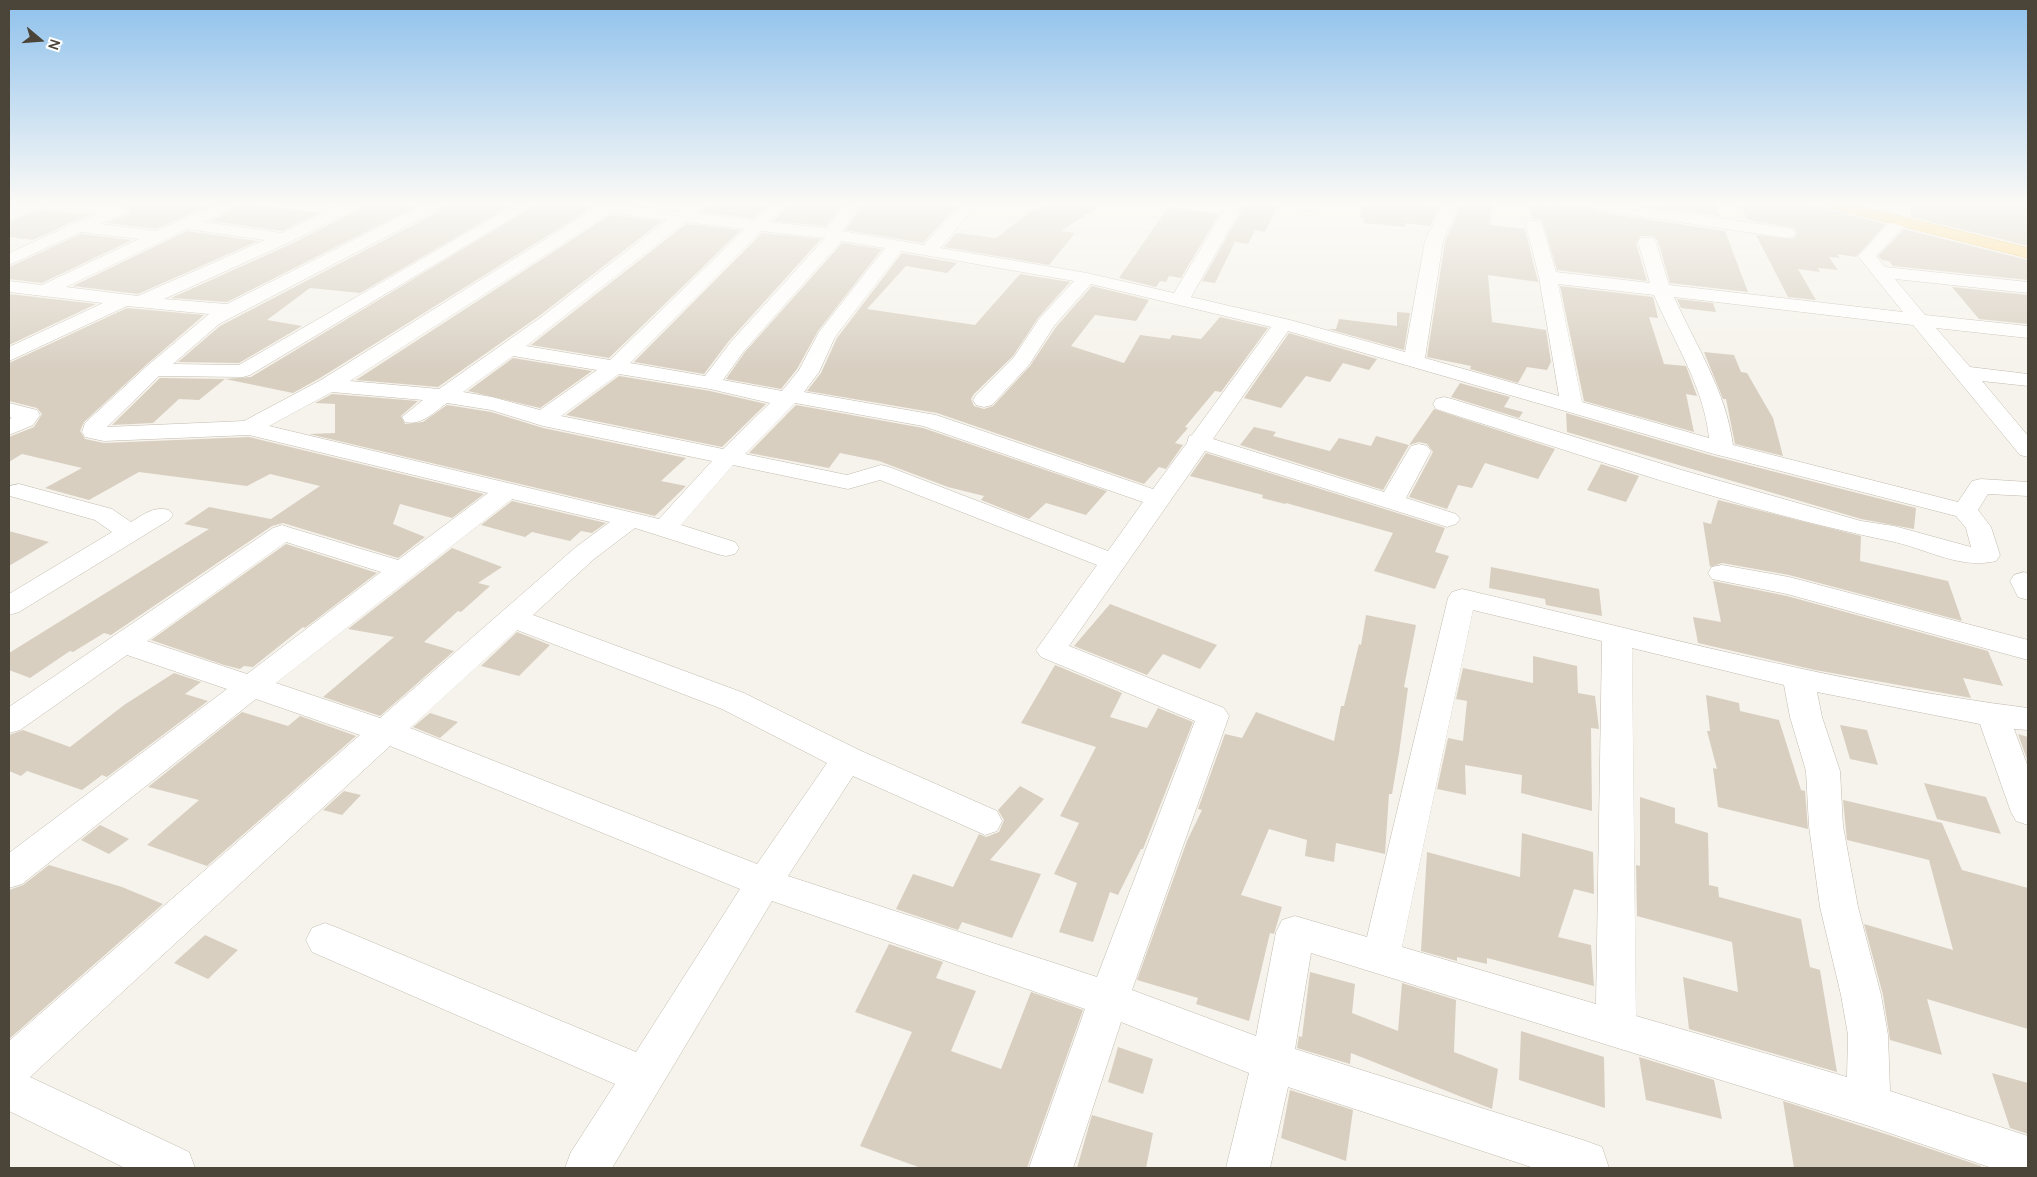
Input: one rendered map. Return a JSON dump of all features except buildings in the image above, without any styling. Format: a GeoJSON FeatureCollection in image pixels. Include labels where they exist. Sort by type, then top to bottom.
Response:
{"type":"FeatureCollection","features":[{"type":"Feature","properties":{"kind":"street"},"geometry":{"type":"LineString","coordinates":[[9,303],[111,260]]}},
{"type":"Feature","properties":{"kind":"street"},"geometry":{"type":"LineString","coordinates":[[9,355],[231,260]]}},
{"type":"Feature","properties":{"kind":"street"},"geometry":{"type":"LineString","coordinates":[[328,260],[212,320],[154,370],[93,428],[93,432],[104,434],[248,428],[665,528],[726,548]]}},
{"type":"Feature","properties":{"kind":"street"},"geometry":{"type":"LineString","coordinates":[[154,370],[244,371],[433,260]]}},
{"type":"Feature","properties":{"kind":"street"},"geometry":{"type":"LineString","coordinates":[[248,428],[329,385],[520,260]]}},
{"type":"Feature","properties":{"kind":"street"},"geometry":{"type":"LineString","coordinates":[[412,417],[509,349],[625,260]]}},
{"type":"Feature","properties":{"kind":"street"},"geometry":{"type":"LineString","coordinates":[[543,418],[616,366],[724,260]]}},
{"type":"Feature","properties":{"kind":"street"},"geometry":{"type":"LineString","coordinates":[[710,383],[737,347],[812,260]]}},
{"type":"Feature","properties":{"kind":"street"},"geometry":{"type":"LineString","coordinates":[[665,528],[727,458],[788,398],[813,364],[826,336],[886,260]]}},
{"type":"Feature","properties":{"kind":"street"},"geometry":{"type":"LineString","coordinates":[[985,260],[1087,278],[1283,324],[1722,449],[1965,511],[1978,527],[1987,555],[1968,555],[1894,534],[1858,528],[1444,404]]}},
{"type":"Feature","properties":{"kind":"street"},"geometry":{"type":"LineString","coordinates":[[1180,299],[1203,260]]}},
{"type":"Feature","properties":{"kind":"street"},"geometry":{"type":"LineString","coordinates":[[1414,361],[1431,260]]}},
{"type":"Feature","properties":{"kind":"street"},"geometry":{"type":"LineString","coordinates":[[1543,260],[1572,405]]}},
{"type":"Feature","properties":{"kind":"street"},"geometry":{"type":"LineString","coordinates":[[1652,260],[1661,290],[1695,358],[1721,430],[1722,449]]}},
{"type":"Feature","properties":{"kind":"street"},"geometry":{"type":"LineString","coordinates":[[1870,260],[2028,450]]}},
{"type":"Feature","properties":{"kind":"street"},"geometry":{"type":"LineString","coordinates":[[1881,272],[2028,287]]}},
{"type":"Feature","properties":{"kind":"street"},"geometry":{"type":"LineString","coordinates":[[1548,277],[2028,332]]}},
{"type":"Feature","properties":{"kind":"street"},"geometry":{"type":"LineString","coordinates":[[984,400],[1022,361],[1046,323],[1087,278]]}},
{"type":"Feature","properties":{"kind":"street"},"geometry":{"type":"LineString","coordinates":[[9,286],[38,291],[230,310]]}},
{"type":"Feature","properties":{"kind":"street"},"geometry":{"type":"LineString","coordinates":[[1051,1168],[1108,999],[1213,716],[1051,650],[1197,441],[1283,324]]}},
{"type":"Feature","properties":{"kind":"street"},"geometry":{"type":"LineString","coordinates":[[509,349],[616,366],[788,398],[928,420],[1157,499]]}},
{"type":"Feature","properties":{"kind":"street"},"geometry":{"type":"LineString","coordinates":[[1965,373],[2028,380]]}},
{"type":"Feature","properties":{"kind":"street"},"geometry":{"type":"LineString","coordinates":[[329,385],[442,397],[524,411],[557,423],[681,446],[727,458],[848,482],[880,472],[1113,562]]}},
{"type":"Feature","properties":{"kind":"street"},"geometry":{"type":"LineString","coordinates":[[9,410],[29,415],[26,420],[9,428]]}},
{"type":"Feature","properties":{"kind":"street"},"geometry":{"type":"LineString","coordinates":[[1197,441],[1447,519]]}},
{"type":"Feature","properties":{"kind":"street"},"geometry":{"type":"LineString","coordinates":[[1391,502],[1419,451]]}},
{"type":"Feature","properties":{"kind":"street"},"geometry":{"type":"LineString","coordinates":[[1965,511],[1982,486],[2028,490]]}},
{"type":"Feature","properties":{"kind":"street"},"geometry":{"type":"LineString","coordinates":[[9,873],[508,490]]}},
{"type":"Feature","properties":{"kind":"street"},"geometry":{"type":"LineString","coordinates":[[19,491],[78,509],[103,514],[130,533]]}},
{"type":"Feature","properties":{"kind":"street"},"geometry":{"type":"LineString","coordinates":[[9,606],[160,515]]}},
{"type":"Feature","properties":{"kind":"street"},"geometry":{"type":"LineString","coordinates":[[9,1068],[585,553],[630,520]]}},
{"type":"Feature","properties":{"kind":"street"},"geometry":{"type":"LineString","coordinates":[[9,722],[282,532],[402,570]]}},
{"type":"Feature","properties":{"kind":"street"},"geometry":{"type":"LineString","coordinates":[[1722,573],[1789,586],[2028,650]]}},
{"type":"Feature","properties":{"kind":"street"},"geometry":{"type":"LineString","coordinates":[[2028,582],[2024,582],[2028,592]]}},
{"type":"Feature","properties":{"kind":"street"},"geometry":{"type":"LineString","coordinates":[[1381,956],[1462,598],[1797,678],[1993,715],[2028,719]]}},
{"type":"Feature","properties":{"kind":"street"},"geometry":{"type":"LineString","coordinates":[[513,618],[733,700],[847,759],[985,822]]}},
{"type":"Feature","properties":{"kind":"street"},"geometry":{"type":"LineString","coordinates":[[1616,1030],[1617,635]]}},
{"type":"Feature","properties":{"kind":"street"},"geometry":{"type":"LineString","coordinates":[[123,643],[387,732],[764,883],[1108,999],[1272,1062],[1586,1163],[1587,1168]]}},
{"type":"Feature","properties":{"kind":"street"},"geometry":{"type":"LineString","coordinates":[[1797,678],[1802,692],[1806,717],[1823,771],[1826,826],[1839,907],[1850,946],[1868,1034],[1869,1105]]}},
{"type":"Feature","properties":{"kind":"street"},"geometry":{"type":"LineString","coordinates":[[1993,715],[2028,812]]}},
{"type":"Feature","properties":{"kind":"street"},"geometry":{"type":"LineString","coordinates":[[587,1168],[764,883],[847,759]]}},
{"type":"Feature","properties":{"kind":"street"},"geometry":{"type":"LineString","coordinates":[[1248,1168],[1272,1062],[1295,932],[1381,956],[1616,1030],[1869,1105],[2028,1158]]}},
{"type":"Feature","properties":{"kind":"street"},"geometry":{"type":"LineString","coordinates":[[325,940],[644,1076]]}},
{"type":"Feature","properties":{"kind":"street"},"geometry":{"type":"LineString","coordinates":[[9,1089],[173,1168]]}}]}
